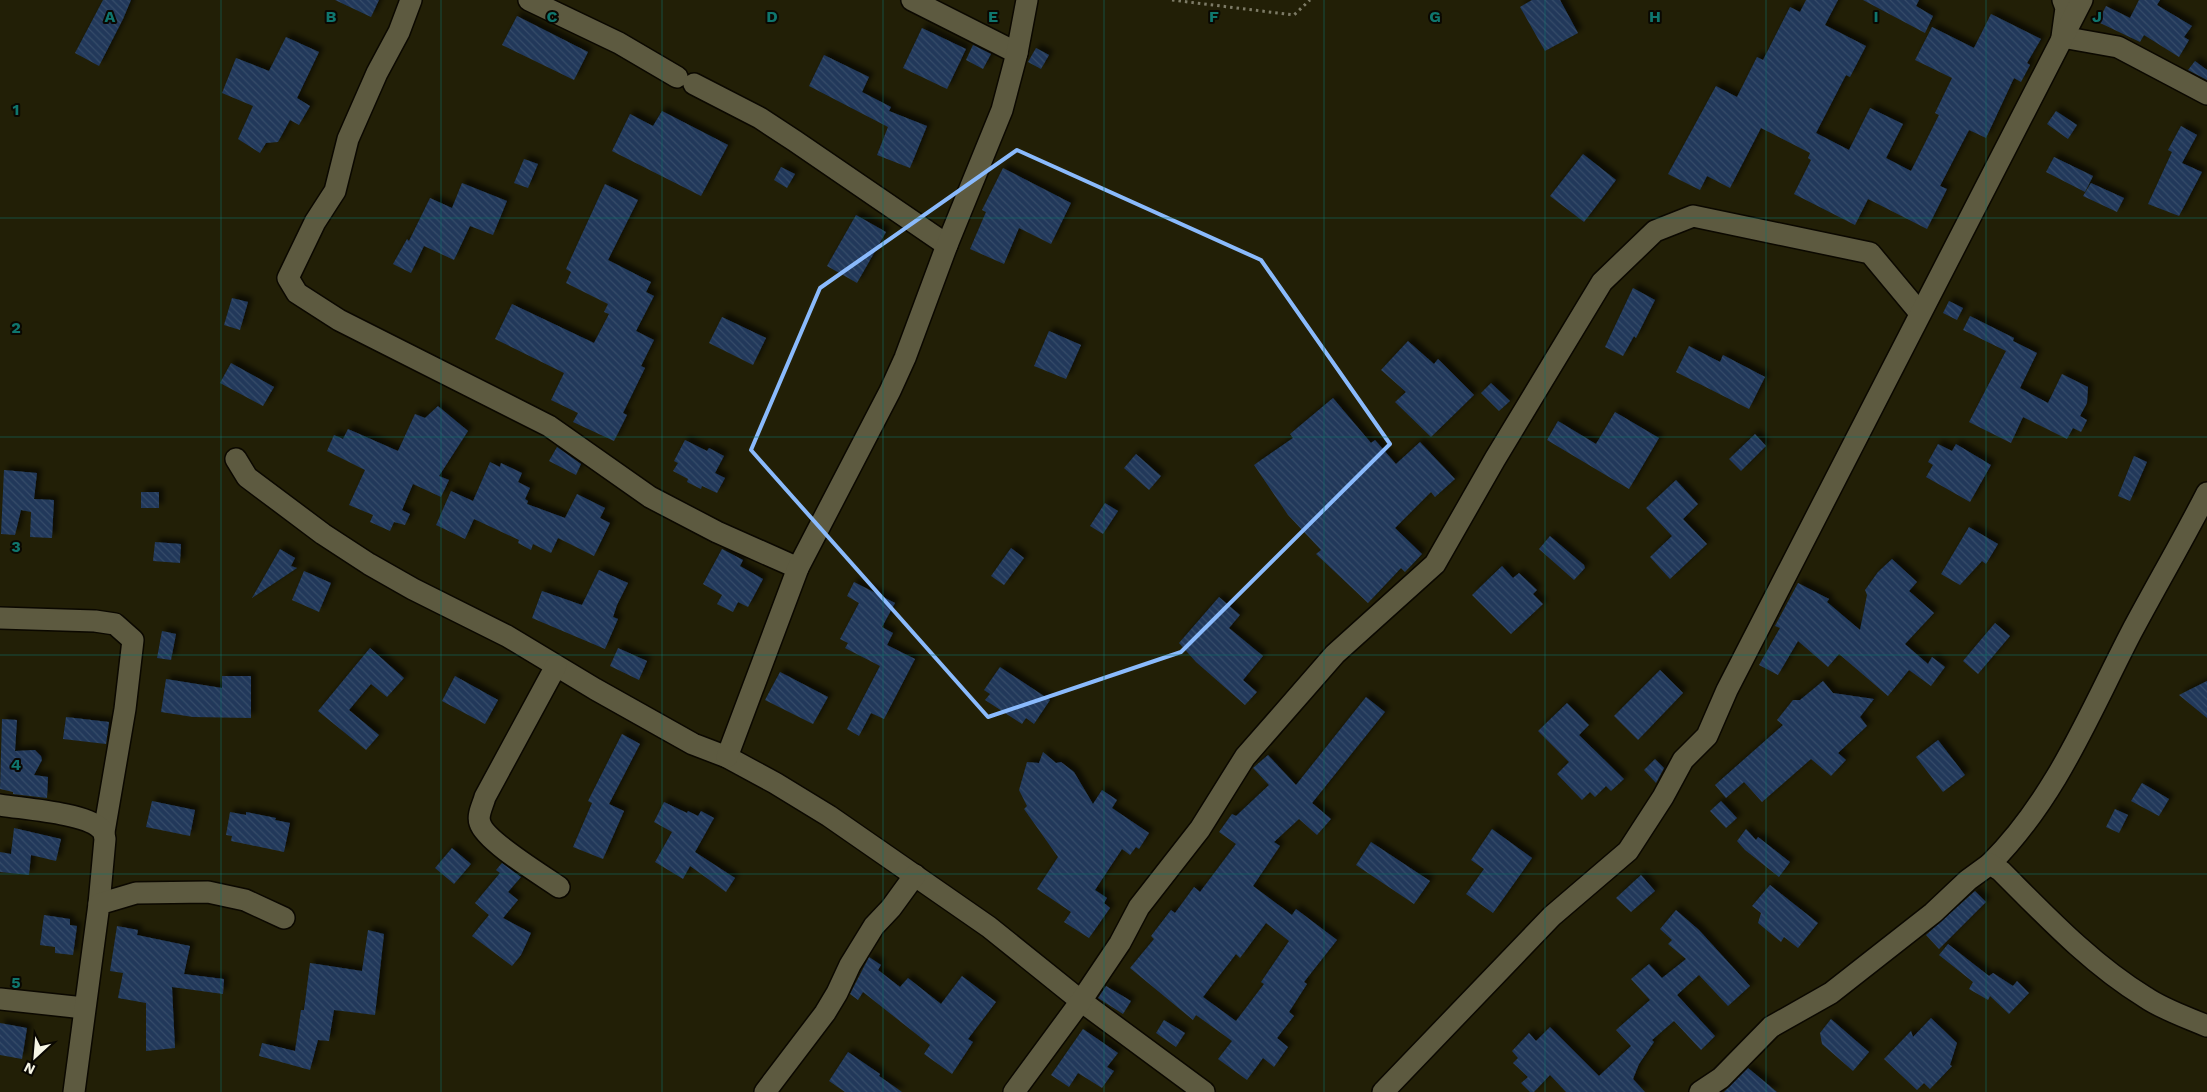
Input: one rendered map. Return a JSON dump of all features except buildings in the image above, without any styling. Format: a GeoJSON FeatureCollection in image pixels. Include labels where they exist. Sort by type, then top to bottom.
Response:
{"type":"FeatureCollection","features":[{"type":"Feature","properties":{"kind":"street"},"geometry":{"type":"LineString","coordinates":[[411,0],[399,32],[377,73],[348,139],[335,192],[315,222],[288,278],[297,293],[339,320],[549,426],[650,497],[717,532],[798,568]]}},
{"type":"Feature","properties":{"kind":"street"},"geometry":{"type":"LineString","coordinates":[[529,0],[620,43],[685,80],[760,118],[947,245]]}},
{"type":"Feature","properties":{"kind":"street"},"geometry":{"type":"LineString","coordinates":[[912,0],[1017,53]]}},
{"type":"Feature","properties":{"kind":"street"},"geometry":{"type":"LineString","coordinates":[[727,757],[798,568],[906,358],[947,245],[1002,110],[1017,53],[1027,0]]}},
{"type":"Feature","properties":{"kind":"street"},"geometry":{"type":"LineString","coordinates":[[2062,37],[2066,8],[2063,0]]}},
{"type":"Feature","properties":{"kind":"street"},"geometry":{"type":"LineString","coordinates":[[1382,1092],[1552,916],[1628,851],[1663,797],[1683,760],[1707,736],[1722,699],[2082,0]]}},
{"type":"Feature","properties":{"kind":"street"},"geometry":{"type":"LineString","coordinates":[[2062,37],[2118,47],[2207,94]]}},
{"type":"Feature","properties":{"kind":"street"},"geometry":{"type":"LineString","coordinates":[[1014,1092],[1081,1001],[1120,942],[1139,907],[1200,829],[1245,758],[1335,654],[1435,564],[1495,458],[1602,282],[1655,231],[1693,216],[1870,252],[1920,313]]}},
{"type":"Feature","properties":{"kind":"street"},"geometry":{"type":"LineString","coordinates":[[236,459],[247,477],[323,534],[369,564],[413,589],[507,636],[693,744],[727,757],[775,783],[828,816],[990,927],[1081,1001],[1204,1092]]}},
{"type":"Feature","properties":{"kind":"street"},"geometry":{"type":"LineString","coordinates":[[1700,1092],[1721,1078],[1771,1026],[1831,992],[1933,914],[1968,880],[1990,864],[2013,841],[2039,808],[2083,731],[2131,633],[2207,493]]}},
{"type":"Feature","properties":{"kind":"street"},"geometry":{"type":"LineString","coordinates":[[0,618],[95,621],[115,624],[133,640],[125,709],[104,832],[105,848],[99,904],[74,1092]]}},
{"type":"Feature","properties":{"kind":"street"},"geometry":{"type":"LineString","coordinates":[[556,666],[485,797],[479,817],[480,826],[495,842],[559,886]]}},
{"type":"Feature","properties":{"kind":"street"},"geometry":{"type":"LineString","coordinates":[[0,805],[70,816],[91,822],[104,832]]}},
{"type":"Feature","properties":{"kind":"street"},"geometry":{"type":"LineString","coordinates":[[1990,864],[2001,871],[2069,937],[2125,984],[2156,1004],[2207,1026]]}},
{"type":"Feature","properties":{"kind":"street"},"geometry":{"type":"LineString","coordinates":[[765,1092],[826,1013],[874,926],[891,908],[915,876]]}},
{"type":"Feature","properties":{"kind":"street"},"geometry":{"type":"LineString","coordinates":[[99,904],[136,893],[208,892],[245,900],[284,918]]}},
{"type":"Feature","properties":{"kind":"street"},"geometry":{"type":"LineString","coordinates":[[0,1000],[84,1008]]}},
{"type":"Feature","properties":{"kind":"path"},"geometry":{"type":"LineString","coordinates":[[1172,0],[1294,15],[1310,0]]}},
{"type":"Feature","properties":{"kind":"highlighted area"},"geometry":{"type":"Polygon","coordinates":[[[1017,150],[1261,260],[1390,444],[1181,652],[988,717],[751,450],[820,288],[1017,150]]]}}]}
